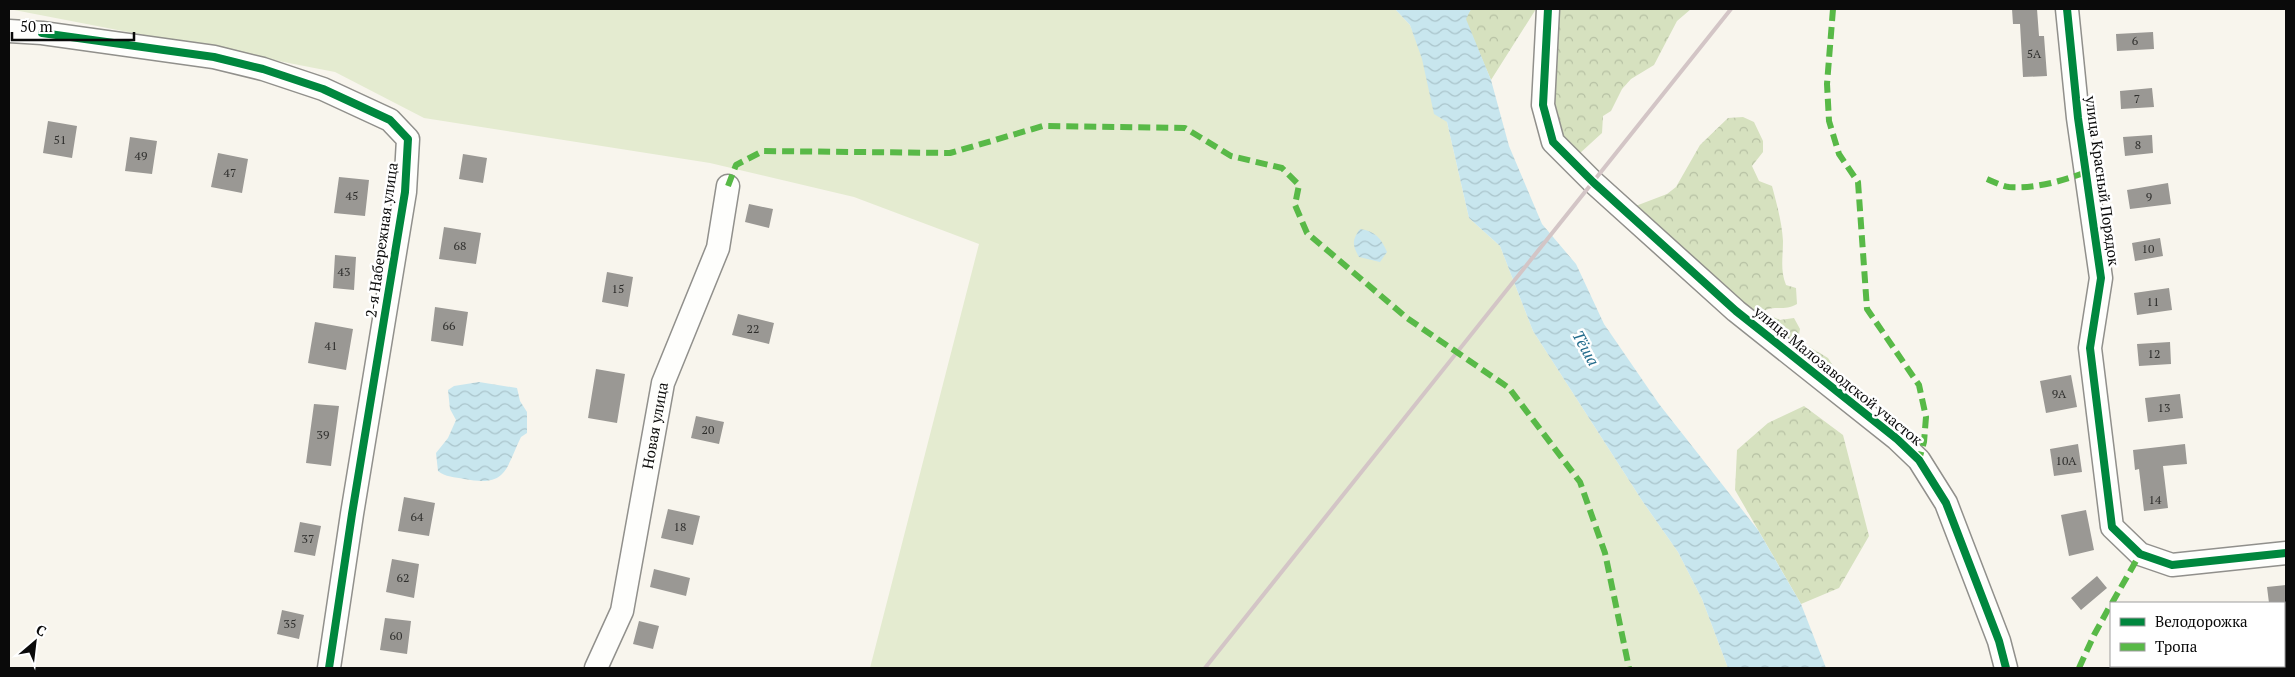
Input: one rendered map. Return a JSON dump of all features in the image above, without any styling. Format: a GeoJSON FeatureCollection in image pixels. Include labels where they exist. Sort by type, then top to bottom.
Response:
{"type":"FeatureCollection","features":[{"type":"Feature","properties":{"kind":"street","name":"улица Малозаводской участок"},"geometry":{"type":"LineString","coordinates":[[1548,9],[1543,104],[1553,142],[1593,182],[1736,312],[1896,439],[1919,460],[1946,503],[1999,641],[2006,668]]}},
{"type":"Feature","properties":{"kind":"street","name":"улица Красный Порядок"},"geometry":{"type":"LineString","coordinates":[[2068,9],[2078,118],[2101,278],[2090,348],[2112,527],[2140,554],[2172,565],[2286,553]]}},
{"type":"Feature","properties":{"kind":"street","name":"2-я Набережная улица"},"geometry":{"type":"LineString","coordinates":[[9,31],[42,32],[214,57],[263,69],[323,89],[390,120],[408,139],[406,192],[352,514],[329,668]]}},
{"type":"Feature","properties":{"kind":"street","name":"Новая улица"},"geometry":{"type":"LineString","coordinates":[[596,668],[622,611],[663,383],[718,248],[728,186]]}},
{"type":"Feature","properties":{"kind":"green space"},"geometry":{"type":"Polygon","coordinates":[[[9,9],[1395,9],[1410,25],[1447,122],[1469,218],[1500,246],[1533,331],[1643,502],[1678,552],[1702,599],[1728,668],[870,668],[979,244],[854,197],[710,163],[424,118],[335,72],[9,9]]]}},
{"type":"Feature","properties":{"kind":"green space"},"geometry":{"type":"Polygon","coordinates":[[[1471,9],[1536,9],[1491,80],[1465,19],[1471,9]]]}},
{"type":"Feature","properties":{"kind":"green space"},"geometry":{"type":"Polygon","coordinates":[[[1556,9],[1691,9],[1677,21],[1654,65],[1631,79],[1622,89],[1611,111],[1603,116],[1602,133],[1579,154],[1570,150],[1553,111],[1556,9]]]}},
{"type":"Feature","properties":{"kind":"green space"},"geometry":{"type":"Polygon","coordinates":[[[1743,117],[1754,122],[1763,141],[1763,152],[1752,166],[1759,181],[1772,186],[1783,241],[1782,269],[1784,279],[1786,285],[1796,288],[1797,304],[1788,307],[1771,308],[1762,312],[1780,320],[1794,318],[1800,329],[1798,340],[1828,358],[1835,369],[1897,425],[1897,431],[1794,342],[1689,259],[1633,207],[1667,194],[1676,187],[1700,145],[1728,118],[1743,117]]]}},
{"type":"Feature","properties":{"kind":"green space"},"geometry":{"type":"Polygon","coordinates":[[[1804,406],[1843,435],[1869,536],[1839,588],[1801,604],[1735,490],[1737,450],[1768,423],[1804,406]]]}},
{"type":"Feature","properties":{"kind":"water","name":"Тёша"},"geometry":{"type":"Polygon","coordinates":[[[1395,9],[1471,9],[1466,19],[1491,80],[1509,146],[1542,224],[1576,264],[1604,324],[1659,404],[1758,530],[1801,604],[1826,668],[1728,668],[1702,599],[1678,552],[1643,502],[1533,331],[1500,246],[1469,218],[1447,122],[1434,114],[1422,59],[1410,25],[1395,9]]]}},
{"type":"Feature","properties":{"kind":"water"},"geometry":{"type":"Polygon","coordinates":[[[1360,229],[1374,233],[1382,243],[1387,252],[1380,262],[1359,257],[1354,243],[1355,236],[1360,229]]]}},
{"type":"Feature","properties":{"kind":"water"},"geometry":{"type":"Polygon","coordinates":[[[479,382],[517,388],[520,401],[527,412],[527,433],[521,437],[503,473],[497,478],[478,481],[454,477],[438,471],[436,453],[448,438],[456,420],[450,409],[448,390],[454,386],[479,382]]]}},
{"type":"Feature","properties":{"kind":"building"},"geometry":{"type":"Polygon","coordinates":[[[2012,9],[2037,9],[2039,36],[2044,36],[2047,76],[2023,77],[2020,24],[2013,24],[2012,9]]]}},
{"type":"Feature","properties":{"kind":"building"},"geometry":{"type":"Polygon","coordinates":[[[2153,32],[2154,49],[2117,51],[2116,34],[2153,32]]]}},
{"type":"Feature","properties":{"kind":"building"},"geometry":{"type":"Polygon","coordinates":[[[2152,88],[2154,107],[2121,109],[2120,91],[2152,88]]]}},
{"type":"Feature","properties":{"kind":"building"},"geometry":{"type":"Polygon","coordinates":[[[48,121],[77,126],[72,158],[43,153],[48,121]]]}},
{"type":"Feature","properties":{"kind":"building"},"geometry":{"type":"Polygon","coordinates":[[[2152,135],[2153,153],[2125,156],[2123,137],[2152,135]]]}},
{"type":"Feature","properties":{"kind":"building"},"geometry":{"type":"Polygon","coordinates":[[[130,137],[157,141],[152,174],[125,171],[130,137]]]}},
{"type":"Feature","properties":{"kind":"building"},"geometry":{"type":"Polygon","coordinates":[[[218,153],[248,159],[242,193],[211,187],[218,153]]]}},
{"type":"Feature","properties":{"kind":"building"},"geometry":{"type":"Polygon","coordinates":[[[463,154],[487,158],[483,183],[459,179],[463,154]]]}},
{"type":"Feature","properties":{"kind":"building"},"geometry":{"type":"Polygon","coordinates":[[[339,177],[369,180],[365,216],[334,213],[339,177]]]}},
{"type":"Feature","properties":{"kind":"building"},"geometry":{"type":"Polygon","coordinates":[[[2168,183],[2171,204],[2130,209],[2127,190],[2168,183]]]}},
{"type":"Feature","properties":{"kind":"building"},"geometry":{"type":"Polygon","coordinates":[[[749,204],[773,209],[769,228],[745,222],[749,204]]]}},
{"type":"Feature","properties":{"kind":"building"},"geometry":{"type":"Polygon","coordinates":[[[444,227],[481,233],[476,264],[439,259],[444,227]]]}},
{"type":"Feature","properties":{"kind":"building"},"geometry":{"type":"Polygon","coordinates":[[[2160,238],[2163,256],[2135,261],[2132,243],[2160,238]]]}},
{"type":"Feature","properties":{"kind":"building"},"geometry":{"type":"Polygon","coordinates":[[[335,255],[356,257],[354,290],[333,288],[335,255]]]}},
{"type":"Feature","properties":{"kind":"building"},"geometry":{"type":"Polygon","coordinates":[[[607,272],[633,277],[628,307],[602,302],[607,272]]]}},
{"type":"Feature","properties":{"kind":"building"},"geometry":{"type":"Polygon","coordinates":[[[2169,288],[2172,310],[2137,315],[2134,293],[2169,288]]]}},
{"type":"Feature","properties":{"kind":"building"},"geometry":{"type":"Polygon","coordinates":[[[435,307],[468,312],[463,346],[431,341],[435,307]]]}},
{"type":"Feature","properties":{"kind":"building"},"geometry":{"type":"Polygon","coordinates":[[[738,314],[774,323],[769,344],[732,335],[738,314]]]}},
{"type":"Feature","properties":{"kind":"building"},"geometry":{"type":"Polygon","coordinates":[[[315,322],[353,329],[346,370],[308,363],[315,322]]]}},
{"type":"Feature","properties":{"kind":"building"},"geometry":{"type":"Polygon","coordinates":[[[2170,342],[2171,364],[2139,366],[2137,344],[2170,342]]]}},
{"type":"Feature","properties":{"kind":"building"},"geometry":{"type":"Polygon","coordinates":[[[596,369],[625,374],[617,423],[588,418],[596,369]]]}},
{"type":"Feature","properties":{"kind":"building"},"geometry":{"type":"Polygon","coordinates":[[[2071,375],[2077,407],[2046,413],[2040,381],[2071,375]]]}},
{"type":"Feature","properties":{"kind":"building"},"geometry":{"type":"Polygon","coordinates":[[[2180,394],[2183,418],[2148,422],[2145,398],[2180,394]]]}},
{"type":"Feature","properties":{"kind":"building"},"geometry":{"type":"Polygon","coordinates":[[[314,404],[339,406],[331,466],[306,463],[314,404]]]}},
{"type":"Feature","properties":{"kind":"building"},"geometry":{"type":"Polygon","coordinates":[[[696,416],[724,422],[719,444],[691,438],[696,416]]]}},
{"type":"Feature","properties":{"kind":"building"},"geometry":{"type":"Polygon","coordinates":[[[2078,444],[2082,472],[2054,476],[2050,449],[2078,444]]]}},
{"type":"Feature","properties":{"kind":"building"},"geometry":{"type":"Polygon","coordinates":[[[2185,444],[2187,464],[2163,466],[2168,508],[2144,511],[2139,469],[2135,470],[2133,450],[2185,444]]]}},
{"type":"Feature","properties":{"kind":"building"},"geometry":{"type":"Polygon","coordinates":[[[404,497],[435,503],[429,536],[398,531],[404,497]]]}},
{"type":"Feature","properties":{"kind":"building"},"geometry":{"type":"Polygon","coordinates":[[[668,509],[700,516],[693,545],[661,538],[668,509]]]}},
{"type":"Feature","properties":{"kind":"building"},"geometry":{"type":"Polygon","coordinates":[[[2086,510],[2094,550],[2069,556],[2061,515],[2086,510]]]}},
{"type":"Feature","properties":{"kind":"building"},"geometry":{"type":"Polygon","coordinates":[[[300,522],[321,526],[315,556],[294,552],[300,522]]]}},
{"type":"Feature","properties":{"kind":"building"},"geometry":{"type":"Polygon","coordinates":[[[392,559],[419,564],[414,598],[386,592],[392,559]]]}},
{"type":"Feature","properties":{"kind":"building"},"geometry":{"type":"Polygon","coordinates":[[[654,569],[690,578],[686,596],[650,587],[654,569]]]}},
{"type":"Feature","properties":{"kind":"building"},"geometry":{"type":"Polygon","coordinates":[[[2097,576],[2107,588],[2081,610],[2071,598],[2097,576]]]}},
{"type":"Feature","properties":{"kind":"building"},"geometry":{"type":"Polygon","coordinates":[[[2286,585],[2286,602],[2269,602],[2267,587],[2286,585]]]}},
{"type":"Feature","properties":{"kind":"building"},"geometry":{"type":"Polygon","coordinates":[[[282,610],[304,615],[299,639],[277,634],[282,610]]]}},
{"type":"Feature","properties":{"kind":"building"},"geometry":{"type":"Polygon","coordinates":[[[385,618],[411,621],[407,654],[380,650],[385,618]]]}},
{"type":"Feature","properties":{"kind":"building"},"geometry":{"type":"Polygon","coordinates":[[[639,621],[659,626],[653,649],[633,644],[639,621]]]}},
{"type":"Feature","properties":{"kind":"railway"},"geometry":{"type":"LineString","coordinates":[[1205,668],[1731,9]]}},
{"type":"Feature","properties":{"kind":"marked path"},"geometry":{"type":"LineString","coordinates":[[1833,9],[1827,84],[1829,121],[1839,154],[1858,182],[1867,309],[1919,385],[1926,417],[1924,442],[1919,460]]}},
{"type":"Feature","properties":{"kind":"marked path"},"geometry":{"type":"LineString","coordinates":[[728,186],[736,165],[763,151],[950,153],[1043,126],[1185,128],[1231,156],[1282,168],[1299,185],[1295,205],[1307,233],[1407,318],[1509,388],[1580,482],[1605,553],[1629,668]]}},
{"type":"Feature","properties":{"kind":"marked path"},"geometry":{"type":"LineString","coordinates":[[1987,179],[2009,187],[2028,187],[2058,181],[2086,172]]}},
{"type":"Feature","properties":{"kind":"marked path"},"geometry":{"type":"LineString","coordinates":[[2113,602],[2140,554]]}},
{"type":"Feature","properties":{"kind":"marked path"},"geometry":{"type":"LineString","coordinates":[[2079,668],[2110,606]]}},
{"type":"Feature","properties":{"kind":"cycle path"},"geometry":{"type":"LineString","coordinates":[[1548,9],[1543,105],[1553,142],[1593,182],[1736,311],[1897,439],[1919,460],[1946,503],[1999,641],[2006,668]]}},
{"type":"Feature","properties":{"kind":"cycle path"},"geometry":{"type":"LineString","coordinates":[[2067,9],[2078,118],[2101,278],[2090,348],[2112,527],[2140,554],[2172,565],[2286,553]]}},
{"type":"Feature","properties":{"kind":"cycle path"},"geometry":{"type":"LineString","coordinates":[[42,33],[214,57],[263,69],[323,89],[390,120],[408,139],[405,192],[352,514],[329,668]]}}]}
